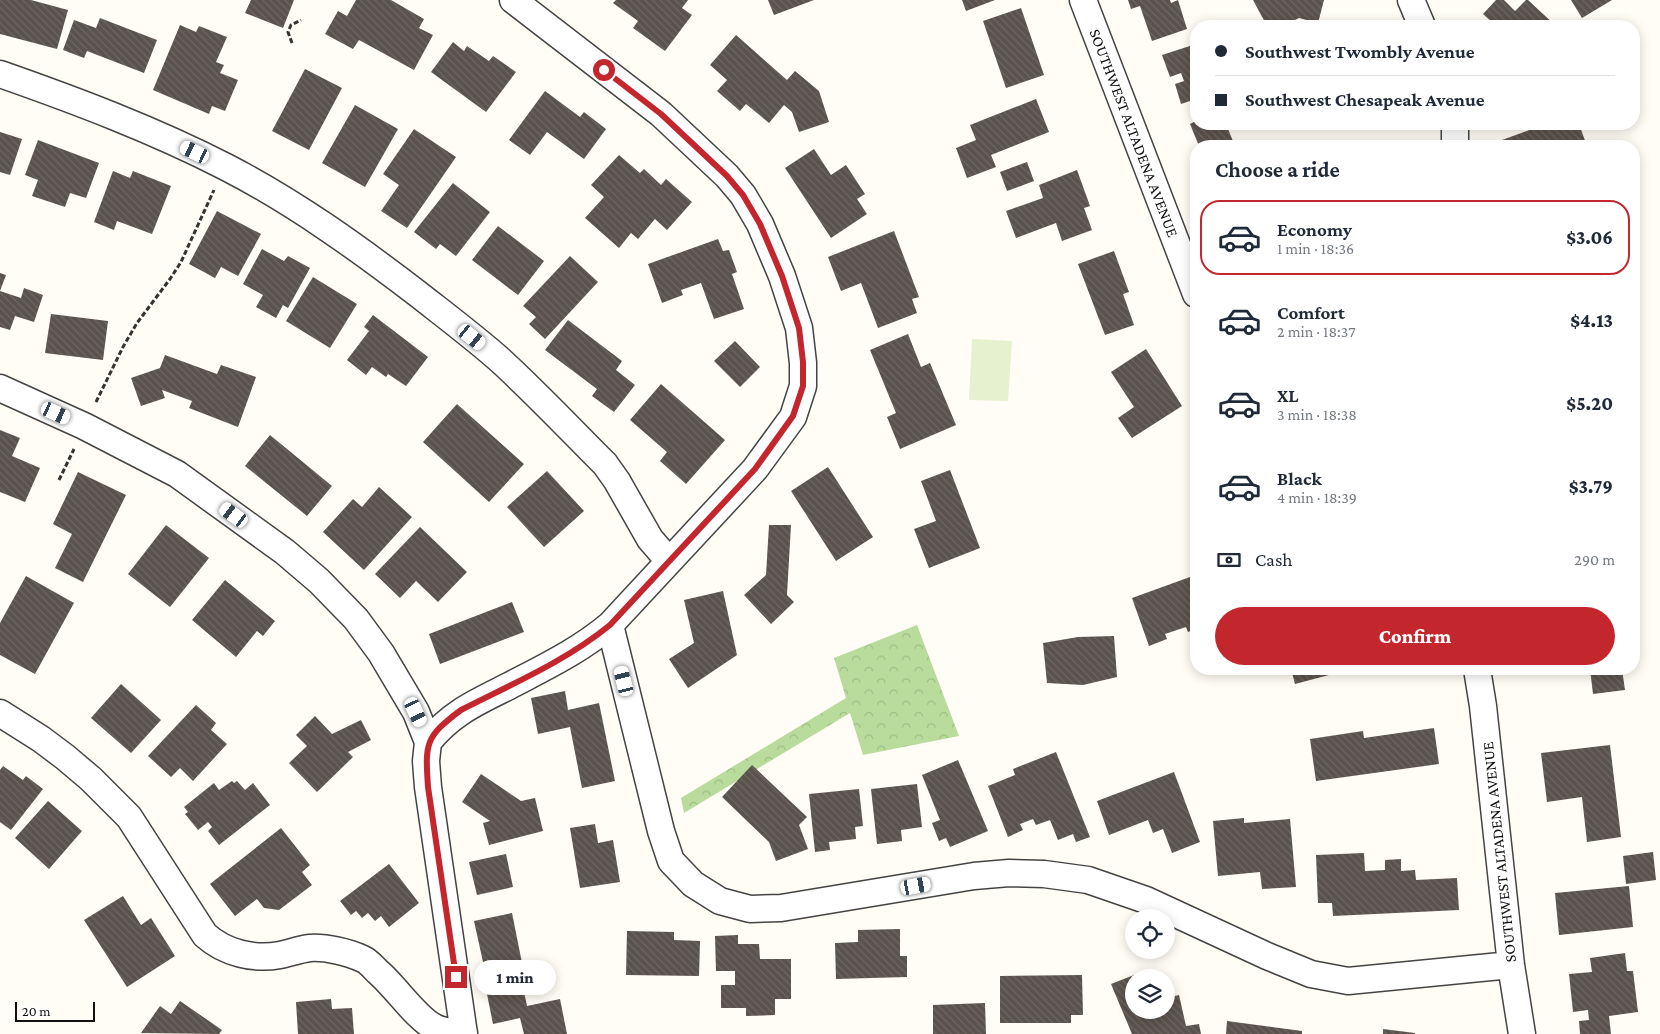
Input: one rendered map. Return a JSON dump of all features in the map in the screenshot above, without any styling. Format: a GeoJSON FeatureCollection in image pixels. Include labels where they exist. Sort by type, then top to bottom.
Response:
{"type":"FeatureCollection","features":[{"type":"Feature","properties":{"kind":"street"},"geometry":{"type":"LineString","coordinates":[[428,742],[447,721],[461,710],[567,656],[589,642],[610,625],[755,469],[793,416],[803,386],[803,362],[799,328],[782,276],[760,224],[743,195],[727,176],[661,114],[513,0]]}},
{"type":"Feature","properties":{"kind":"street","name":"SOUTHWEST ALTADENA AVENUE"},"geometry":{"type":"LineString","coordinates":[[1083,0],[1190,278]]}},
{"type":"Feature","properties":{"kind":"street"},"geometry":{"type":"LineString","coordinates":[[1411,0],[1419,20]]}},
{"type":"Feature","properties":{"kind":"street"},"geometry":{"type":"LineString","coordinates":[[0,74],[71,99],[168,139],[226,167],[291,205],[389,272],[500,360],[605,464],[617,481],[650,539],[669,561]]}},
{"type":"Feature","properties":{"kind":"street"},"geometry":{"type":"LineString","coordinates":[[0,388],[84,426],[177,474],[285,552],[319,581],[356,619],[381,653],[409,698],[428,742],[426,761],[428,787],[464,1034],[435,1028],[425,1022],[387,979],[364,959],[339,951],[310,948],[261,957],[242,954],[216,944],[205,935],[129,817],[66,757],[0,713]]}},
{"type":"Feature","properties":{"kind":"street"},"geometry":{"type":"LineString","coordinates":[[610,625],[661,831],[671,860],[692,884],[720,901],[750,909],[781,908],[974,876],[1009,873],[1044,874],[1088,880],[1146,900],[1267,956],[1311,974],[1348,981],[1511,965]]}},
{"type":"Feature","properties":{"kind":"street","name":"SOUTHWEST ALTADENA AVENUE"},"geometry":{"type":"LineString","coordinates":[[1478,675],[1511,965],[1522,1034]]}},
{"type":"Feature","properties":{"kind":"path"},"geometry":{"type":"LineString","coordinates":[[292,43],[288,32],[291,25],[300,20]]}},
{"type":"Feature","properties":{"kind":"path"},"geometry":{"type":"LineString","coordinates":[[59,480],[128,339],[181,262],[211,196]]}},
{"type":"Feature","properties":{"kind":"green space"},"geometry":{"type":"Polygon","coordinates":[[[972,339],[1012,341],[1008,401],[969,400],[972,339]]]}},
{"type":"Feature","properties":{"kind":"green space"},"geometry":{"type":"Polygon","coordinates":[[[917,625],[959,736],[863,755],[850,713],[684,813],[681,798],[846,698],[834,658],[917,625]]]}},
{"type":"Feature","properties":{"kind":"building"},"geometry":{"type":"Polygon","coordinates":[[[0,0],[31,0],[68,10],[57,49],[0,34],[0,0]]]}},
{"type":"Feature","properties":{"kind":"building"},"geometry":{"type":"Polygon","coordinates":[[[251,0],[294,0],[283,28],[245,13],[251,0]]]}},
{"type":"Feature","properties":{"kind":"building"},"geometry":{"type":"Polygon","coordinates":[[[356,0],[391,0],[424,19],[419,28],[433,35],[414,70],[359,40],[353,49],[325,34],[338,11],[347,16],[356,0]]]}},
{"type":"Feature","properties":{"kind":"building"},"geometry":{"type":"Polygon","coordinates":[[[616,0],[688,0],[682,8],[692,15],[665,51],[633,28],[638,21],[613,3],[616,0]]]}},
{"type":"Feature","properties":{"kind":"building"},"geometry":{"type":"Polygon","coordinates":[[[768,0],[814,0],[774,15],[768,0]]]}},
{"type":"Feature","properties":{"kind":"building"},"geometry":{"type":"Polygon","coordinates":[[[962,0],[995,0],[966,11],[962,0]]]}},
{"type":"Feature","properties":{"kind":"building"},"geometry":{"type":"Polygon","coordinates":[[[1128,0],[1170,0],[1171,3],[1178,0],[1187,29],[1152,41],[1140,6],[1131,9],[1128,0]]]}},
{"type":"Feature","properties":{"kind":"building"},"geometry":{"type":"Polygon","coordinates":[[[1253,0],[1324,0],[1319,20],[1299,18],[1295,20],[1264,20],[1253,0]]]}},
{"type":"Feature","properties":{"kind":"building"},"geometry":{"type":"Polygon","coordinates":[[[1496,0],[1504,0],[1515,11],[1528,0],[1550,20],[1490,20],[1483,14],[1496,0]]]}},
{"type":"Feature","properties":{"kind":"building"},"geometry":{"type":"Polygon","coordinates":[[[1571,0],[1612,0],[1582,18],[1571,0]]]}},
{"type":"Feature","properties":{"kind":"building"},"geometry":{"type":"Polygon","coordinates":[[[1021,8],[1044,75],[1006,88],[983,21],[1021,8]]]}},
{"type":"Feature","properties":{"kind":"building"},"geometry":{"type":"Polygon","coordinates":[[[100,18],[157,40],[144,73],[87,51],[84,58],[63,50],[74,20],[96,28],[100,18]]]}},
{"type":"Feature","properties":{"kind":"building"},"geometry":{"type":"Polygon","coordinates":[[[180,25],[196,32],[199,26],[227,37],[216,62],[224,65],[220,73],[238,80],[225,111],[212,106],[209,114],[153,90],[180,25]]]}},
{"type":"Feature","properties":{"kind":"building"},"geometry":{"type":"Polygon","coordinates":[[[736,35],[787,80],[795,71],[819,91],[829,122],[799,132],[792,112],[784,105],[769,123],[746,104],[740,111],[717,91],[727,80],[710,65],[736,35]]]}},
{"type":"Feature","properties":{"kind":"building"},"geometry":{"type":"Polygon","coordinates":[[[453,42],[464,51],[467,46],[489,61],[493,56],[516,72],[486,112],[431,72],[453,42]]]}},
{"type":"Feature","properties":{"kind":"building"},"geometry":{"type":"Polygon","coordinates":[[[1190,46],[1190,101],[1181,104],[1175,84],[1184,81],[1181,73],[1170,77],[1162,55],[1190,46]]]}},
{"type":"Feature","properties":{"kind":"building"},"geometry":{"type":"Polygon","coordinates":[[[305,69],[342,88],[309,150],[272,131],[305,69]]]}},
{"type":"Feature","properties":{"kind":"building"},"geometry":{"type":"Polygon","coordinates":[[[545,91],[580,117],[584,112],[606,129],[584,159],[547,132],[530,155],[509,140],[545,91]]]}},
{"type":"Feature","properties":{"kind":"building"},"geometry":{"type":"Polygon","coordinates":[[[1036,99],[1049,132],[991,155],[996,167],[967,178],[956,148],[976,140],[970,125],[1036,99]]]}},
{"type":"Feature","properties":{"kind":"building"},"geometry":{"type":"Polygon","coordinates":[[[355,105],[398,129],[365,187],[322,163],[355,105]]]}},
{"type":"Feature","properties":{"kind":"building"},"geometry":{"type":"Polygon","coordinates":[[[414,129],[456,157],[407,228],[381,211],[399,185],[383,174],[414,129]]]}},
{"type":"Feature","properties":{"kind":"building"},"geometry":{"type":"Polygon","coordinates":[[[1192,130],[1228,130],[1233,140],[1197,140],[1192,130]]]}},
{"type":"Feature","properties":{"kind":"building"},"geometry":{"type":"Polygon","coordinates":[[[1530,130],[1581,130],[1585,140],[1502,140],[1530,130]]]}},
{"type":"Feature","properties":{"kind":"building"},"geometry":{"type":"Polygon","coordinates":[[[0,132],[22,139],[10,175],[0,172],[0,132]]]}},
{"type":"Feature","properties":{"kind":"building"},"geometry":{"type":"Polygon","coordinates":[[[38,140],[99,163],[86,198],[70,193],[65,207],[32,196],[38,180],[25,175],[38,140]]]}},
{"type":"Feature","properties":{"kind":"building"},"geometry":{"type":"Polygon","coordinates":[[[814,149],[831,175],[846,165],[865,194],[857,199],[867,214],[831,238],[785,168],[814,149]]]}},
{"type":"Feature","properties":{"kind":"building"},"geometry":{"type":"Polygon","coordinates":[[[619,155],[640,173],[644,169],[661,185],[666,179],[692,202],[667,230],[655,219],[638,239],[631,233],[619,248],[585,218],[604,197],[591,185],[619,155]]]}},
{"type":"Feature","properties":{"kind":"building"},"geometry":{"type":"Polygon","coordinates":[[[1027,162],[1034,181],[1007,191],[1000,172],[1027,162]]]}},
{"type":"Feature","properties":{"kind":"building"},"geometry":{"type":"Polygon","coordinates":[[[1077,170],[1090,206],[1084,208],[1092,230],[1062,241],[1056,223],[1016,238],[1006,211],[1043,198],[1039,185],[1077,170]]]}},
{"type":"Feature","properties":{"kind":"building"},"geometry":{"type":"Polygon","coordinates":[[[113,171],[130,178],[133,171],[171,186],[152,234],[117,221],[114,230],[94,222],[113,171]]]}},
{"type":"Feature","properties":{"kind":"building"},"geometry":{"type":"Polygon","coordinates":[[[453,183],[490,212],[456,256],[440,244],[436,249],[414,232],[453,183]]]}},
{"type":"Feature","properties":{"kind":"building"},"geometry":{"type":"Polygon","coordinates":[[[217,211],[261,234],[238,276],[221,267],[215,278],[189,264],[217,211]]]}},
{"type":"Feature","properties":{"kind":"building"},"geometry":{"type":"Polygon","coordinates":[[[498,226],[544,261],[518,295],[472,260],[498,226]]]}},
{"type":"Feature","properties":{"kind":"building"},"geometry":{"type":"Polygon","coordinates":[[[894,231],[919,297],[912,299],[917,313],[878,328],[861,283],[841,291],[828,257],[894,231]]]}},
{"type":"Feature","properties":{"kind":"building"},"geometry":{"type":"Polygon","coordinates":[[[718,239],[723,251],[729,250],[737,272],[732,274],[744,309],[714,319],[701,283],[681,290],[683,295],[662,303],[648,264],[718,239]]]}},
{"type":"Feature","properties":{"kind":"building"},"geometry":{"type":"Polygon","coordinates":[[[262,249],[284,261],[288,256],[310,268],[288,308],[283,305],[276,318],[256,307],[263,295],[243,284],[262,249]]]}},
{"type":"Feature","properties":{"kind":"building"},"geometry":{"type":"Polygon","coordinates":[[[1114,251],[1129,292],[1123,294],[1134,325],[1105,335],[1078,264],[1114,251]]]}},
{"type":"Feature","properties":{"kind":"building"},"geometry":{"type":"Polygon","coordinates":[[[570,256],[598,282],[545,339],[529,324],[536,317],[523,306],[570,256]]]}},
{"type":"Feature","properties":{"kind":"building"},"geometry":{"type":"Polygon","coordinates":[[[0,273],[6,275],[0,291],[0,273]]]}},
{"type":"Feature","properties":{"kind":"building"},"geometry":{"type":"Polygon","coordinates":[[[313,277],[357,304],[330,348],[286,321],[313,277]]]}},
{"type":"Feature","properties":{"kind":"building"},"geometry":{"type":"Polygon","coordinates":[[[24,288],[43,295],[34,322],[15,316],[10,330],[0,327],[0,291],[21,298],[24,288]]]}},
{"type":"Feature","properties":{"kind":"building"},"geometry":{"type":"Polygon","coordinates":[[[51,314],[108,321],[103,360],[45,353],[51,314]]]}},
{"type":"Feature","properties":{"kind":"building"},"geometry":{"type":"Polygon","coordinates":[[[373,315],[428,357],[406,386],[388,374],[386,377],[372,367],[366,375],[347,360],[369,331],[364,327],[373,315]]]}},
{"type":"Feature","properties":{"kind":"building"},"geometry":{"type":"Polygon","coordinates":[[[568,320],[622,361],[616,370],[635,385],[614,412],[592,396],[597,389],[545,350],[568,320]]]}},
{"type":"Feature","properties":{"kind":"building"},"geometry":{"type":"Polygon","coordinates":[[[908,334],[921,367],[930,363],[956,425],[900,449],[887,417],[896,413],[870,350],[908,334]]]}},
{"type":"Feature","properties":{"kind":"building"},"geometry":{"type":"Polygon","coordinates":[[[735,341],[760,367],[740,387],[714,361],[735,341]]]}},
{"type":"Feature","properties":{"kind":"building"},"geometry":{"type":"Polygon","coordinates":[[[1146,349],[1182,406],[1132,438],[1118,418],[1134,407],[1111,372],[1146,349]]]}},
{"type":"Feature","properties":{"kind":"building"},"geometry":{"type":"Polygon","coordinates":[[[165,355],[217,374],[221,365],[256,377],[238,427],[189,408],[192,401],[162,390],[165,398],[141,406],[131,378],[160,368],[165,355]]]}},
{"type":"Feature","properties":{"kind":"building"},"geometry":{"type":"Polygon","coordinates":[[[661,384],[725,440],[686,484],[660,461],[667,452],[630,420],[661,384]]]}},
{"type":"Feature","properties":{"kind":"building"},"geometry":{"type":"Polygon","coordinates":[[[457,404],[524,464],[489,502],[423,442],[457,404]]]}},
{"type":"Feature","properties":{"kind":"building"},"geometry":{"type":"Polygon","coordinates":[[[0,430],[20,438],[12,456],[40,468],[25,502],[0,492],[0,430]]]}},
{"type":"Feature","properties":{"kind":"building"},"geometry":{"type":"Polygon","coordinates":[[[270,435],[332,486],[307,516],[245,466],[270,435]]]}},
{"type":"Feature","properties":{"kind":"building"},"geometry":{"type":"Polygon","coordinates":[[[828,467],[873,537],[836,561],[791,491],[828,467]]]}},
{"type":"Feature","properties":{"kind":"building"},"geometry":{"type":"Polygon","coordinates":[[[950,470],[980,548],[929,568],[914,529],[936,521],[921,481],[950,470]]]}},
{"type":"Feature","properties":{"kind":"building"},"geometry":{"type":"Polygon","coordinates":[[[547,471],[584,511],[544,547],[507,507],[547,471]]]}},
{"type":"Feature","properties":{"kind":"building"},"geometry":{"type":"Polygon","coordinates":[[[78,472],[126,495],[83,582],[55,568],[72,534],[53,524],[78,472]]]}},
{"type":"Feature","properties":{"kind":"building"},"geometry":{"type":"Polygon","coordinates":[[[379,487],[412,517],[364,570],[323,532],[353,499],[362,507],[379,487]]]}},
{"type":"Feature","properties":{"kind":"building"},"geometry":{"type":"Polygon","coordinates":[[[166,525],[209,558],[170,607],[128,574],[166,525]]]}},
{"type":"Feature","properties":{"kind":"building"},"geometry":{"type":"Polygon","coordinates":[[[769,525],[791,525],[787,595],[794,602],[771,624],[744,595],[766,575],[769,525]]]}},
{"type":"Feature","properties":{"kind":"building"},"geometry":{"type":"Polygon","coordinates":[[[420,527],[467,572],[438,602],[416,581],[400,598],[375,574],[420,527]]]}},
{"type":"Feature","properties":{"kind":"building"},"geometry":{"type":"Polygon","coordinates":[[[26,576],[74,603],[35,674],[0,655],[0,623],[26,576]]]}},
{"type":"Feature","properties":{"kind":"building"},"geometry":{"type":"Polygon","coordinates":[[[1190,577],[1190,631],[1188,632],[1186,627],[1165,634],[1167,639],[1149,646],[1132,598],[1190,577]]]}},
{"type":"Feature","properties":{"kind":"building"},"geometry":{"type":"Polygon","coordinates":[[[225,580],[275,621],[263,636],[257,631],[236,657],[192,620],[225,580]]]}},
{"type":"Feature","properties":{"kind":"building"},"geometry":{"type":"Polygon","coordinates":[[[723,591],[737,655],[688,688],[669,659],[694,643],[684,600],[723,591]]]}},
{"type":"Feature","properties":{"kind":"building"},"geometry":{"type":"Polygon","coordinates":[[[512,602],[524,632],[440,664],[429,634],[512,602]]]}},
{"type":"Feature","properties":{"kind":"building"},"geometry":{"type":"Polygon","coordinates":[[[1114,636],[1117,677],[1083,685],[1047,683],[1043,643],[1078,637],[1114,636]]]}},
{"type":"Feature","properties":{"kind":"building"},"geometry":{"type":"Polygon","coordinates":[[[1293,675],[1329,675],[1295,684],[1293,675]]]}},
{"type":"Feature","properties":{"kind":"building"},"geometry":{"type":"Polygon","coordinates":[[[1591,675],[1623,675],[1625,690],[1593,694],[1591,675]]]}},
{"type":"Feature","properties":{"kind":"building"},"geometry":{"type":"Polygon","coordinates":[[[121,684],[161,720],[131,753],[91,718],[121,684]]]}},
{"type":"Feature","properties":{"kind":"building"},"geometry":{"type":"Polygon","coordinates":[[[565,691],[568,710],[599,703],[615,781],[582,788],[570,727],[538,734],[531,698],[565,691]]]}},
{"type":"Feature","properties":{"kind":"building"},"geometry":{"type":"Polygon","coordinates":[[[196,705],[216,723],[211,730],[227,744],[193,781],[180,768],[171,777],[148,756],[196,705]]]}},
{"type":"Feature","properties":{"kind":"building"},"geometry":{"type":"Polygon","coordinates":[[[315,716],[332,734],[361,720],[371,740],[348,752],[353,757],[317,792],[289,763],[307,746],[296,735],[315,716]]]}},
{"type":"Feature","properties":{"kind":"building"},"geometry":{"type":"Polygon","coordinates":[[[1434,728],[1439,764],[1316,781],[1310,739],[1363,731],[1364,738],[1434,728]]]}},
{"type":"Feature","properties":{"kind":"building"},"geometry":{"type":"Polygon","coordinates":[[[1610,745],[1621,837],[1587,842],[1582,797],[1547,802],[1541,753],[1610,745]]]}},
{"type":"Feature","properties":{"kind":"building"},"geometry":{"type":"Polygon","coordinates":[[[1056,752],[1090,837],[1076,842],[1073,834],[1058,840],[1050,820],[1036,825],[1033,819],[1020,824],[1023,830],[1008,837],[988,786],[1015,775],[1013,769],[1056,752]]]}},
{"type":"Feature","properties":{"kind":"building"},"geometry":{"type":"Polygon","coordinates":[[[958,760],[988,831],[950,847],[946,838],[939,841],[932,823],[940,820],[922,775],[958,760]]]}},
{"type":"Feature","properties":{"kind":"building"},"geometry":{"type":"Polygon","coordinates":[[[752,765],[807,817],[799,825],[808,849],[776,861],[769,842],[722,797],[752,765]]]}},
{"type":"Feature","properties":{"kind":"building"},"geometry":{"type":"Polygon","coordinates":[[[3,766],[23,780],[26,776],[43,789],[11,830],[0,822],[0,770],[3,766]]]}},
{"type":"Feature","properties":{"kind":"building"},"geometry":{"type":"Polygon","coordinates":[[[1174,772],[1200,842],[1172,853],[1163,829],[1153,833],[1148,820],[1109,835],[1097,801],[1174,772]]]}},
{"type":"Feature","properties":{"kind":"building"},"geometry":{"type":"Polygon","coordinates":[[[481,774],[521,801],[535,798],[543,831],[489,845],[483,823],[490,821],[462,802],[481,774]]]}},
{"type":"Feature","properties":{"kind":"building"},"geometry":{"type":"Polygon","coordinates":[[[232,781],[234,783],[237,781],[245,790],[253,783],[270,805],[219,845],[208,831],[212,827],[208,822],[198,830],[185,814],[188,812],[184,807],[214,783],[219,790],[232,781]]]}},
{"type":"Feature","properties":{"kind":"building"},"geometry":{"type":"Polygon","coordinates":[[[917,784],[922,827],[901,830],[902,841],[877,844],[871,789],[917,784]]]}},
{"type":"Feature","properties":{"kind":"building"},"geometry":{"type":"Polygon","coordinates":[[[859,789],[863,826],[855,827],[856,839],[829,842],[830,850],[815,852],[809,794],[859,789]]]}},
{"type":"Feature","properties":{"kind":"building"},"geometry":{"type":"Polygon","coordinates":[[[48,801],[82,831],[49,869],[15,838],[48,801]]]}},
{"type":"Feature","properties":{"kind":"building"},"geometry":{"type":"Polygon","coordinates":[[[1244,818],[1244,823],[1290,819],[1296,887],[1262,889],[1260,872],[1218,876],[1213,821],[1244,818]]]}},
{"type":"Feature","properties":{"kind":"building"},"geometry":{"type":"Polygon","coordinates":[[[595,824],[598,843],[613,840],[620,882],[580,888],[570,828],[595,824]]]}},
{"type":"Feature","properties":{"kind":"building"},"geometry":{"type":"Polygon","coordinates":[[[281,828],[310,865],[302,872],[312,885],[279,910],[264,908],[257,899],[235,916],[210,884],[281,828]]]}},
{"type":"Feature","properties":{"kind":"building"},"geometry":{"type":"Polygon","coordinates":[[[1653,852],[1656,880],[1626,884],[1623,856],[1653,852]]]}},
{"type":"Feature","properties":{"kind":"building"},"geometry":{"type":"Polygon","coordinates":[[[1364,853],[1365,871],[1385,870],[1385,860],[1401,859],[1401,871],[1415,870],[1416,880],[1457,878],[1459,910],[1333,916],[1332,903],[1318,903],[1316,855],[1364,853]]]}},
{"type":"Feature","properties":{"kind":"building"},"geometry":{"type":"Polygon","coordinates":[[[506,854],[513,887],[477,895],[469,862],[506,854]]]}},
{"type":"Feature","properties":{"kind":"building"},"geometry":{"type":"Polygon","coordinates":[[[389,864],[419,903],[389,927],[381,916],[375,921],[368,913],[362,918],[356,911],[351,915],[340,901],[389,864]]]}},
{"type":"Feature","properties":{"kind":"building"},"geometry":{"type":"Polygon","coordinates":[[[1629,886],[1633,927],[1559,935],[1555,893],[1629,886]]]}},
{"type":"Feature","properties":{"kind":"building"},"geometry":{"type":"Polygon","coordinates":[[[123,896],[141,925],[151,918],[175,956],[127,987],[84,920],[123,896]]]}},
{"type":"Feature","properties":{"kind":"building"},"geometry":{"type":"Polygon","coordinates":[[[512,913],[522,963],[485,971],[474,921],[512,913]]]}},
{"type":"Feature","properties":{"kind":"building"},"geometry":{"type":"Polygon","coordinates":[[[900,929],[900,956],[907,956],[907,977],[836,979],[835,943],[858,942],[858,930],[900,929]]]}},
{"type":"Feature","properties":{"kind":"building"},"geometry":{"type":"Polygon","coordinates":[[[627,931],[674,932],[674,940],[700,941],[699,976],[626,975],[627,931]]]}},
{"type":"Feature","properties":{"kind":"building"},"geometry":{"type":"Polygon","coordinates":[[[738,935],[738,944],[759,944],[760,959],[791,959],[791,999],[775,999],[775,1015],[746,1016],[746,1008],[721,1008],[721,985],[735,985],[735,971],[716,971],[715,936],[738,935]]]}},
{"type":"Feature","properties":{"kind":"building"},"geometry":{"type":"Polygon","coordinates":[[[1625,953],[1627,971],[1633,971],[1638,1012],[1609,1016],[1611,1034],[1580,1034],[1579,1021],[1589,1020],[1588,1010],[1573,1012],[1569,974],[1592,972],[1590,958],[1625,953]]]}},
{"type":"Feature","properties":{"kind":"building"},"geometry":{"type":"Polygon","coordinates":[[[1082,975],[1083,1015],[1071,1015],[1071,1023],[1000,1023],[1000,976],[1082,975]]]}},
{"type":"Feature","properties":{"kind":"building"},"geometry":{"type":"Polygon","coordinates":[[[1125,979],[1125,1017],[1111,984],[1125,979]]]}},
{"type":"Feature","properties":{"kind":"building"},"geometry":{"type":"Polygon","coordinates":[[[522,982],[527,1006],[560,999],[567,1034],[524,1034],[520,1018],[493,1024],[486,989],[522,982]]]}},
{"type":"Feature","properties":{"kind":"building"},"geometry":{"type":"Polygon","coordinates":[[[1179,995],[1186,1026],[1199,1024],[1201,1034],[1132,1034],[1126,1019],[1175,1019],[1175,996],[1179,995]]]}},
{"type":"Feature","properties":{"kind":"building"},"geometry":{"type":"Polygon","coordinates":[[[331,999],[332,1009],[352,1008],[354,1034],[298,1034],[296,1002],[331,999]]]}},
{"type":"Feature","properties":{"kind":"building"},"geometry":{"type":"Polygon","coordinates":[[[180,1001],[222,1030],[219,1034],[141,1033],[160,1006],[171,1014],[180,1001]]]}},
{"type":"Feature","properties":{"kind":"building"},"geometry":{"type":"Polygon","coordinates":[[[985,1003],[986,1034],[933,1034],[933,1005],[985,1003]]]}},
{"type":"Feature","properties":{"kind":"building"},"geometry":{"type":"Polygon","coordinates":[[[1227,1021],[1302,1031],[1302,1034],[1226,1034],[1227,1021]]]}},
{"type":"Feature","properties":{"kind":"building"},"geometry":{"type":"Polygon","coordinates":[[[1383,1029],[1415,1033],[1415,1034],[1383,1034],[1383,1029]]]}},
{"type":"Feature","properties":{"kind":"route"},"geometry":{"type":"LineString","coordinates":[[456,977],[428,787],[426,761],[428,742],[437,730],[461,710],[567,656],[589,642],[610,625],[755,469],[793,416],[803,386],[803,362],[799,328],[782,276],[760,224],[743,195],[727,176],[661,114],[604,70]]}}]}
